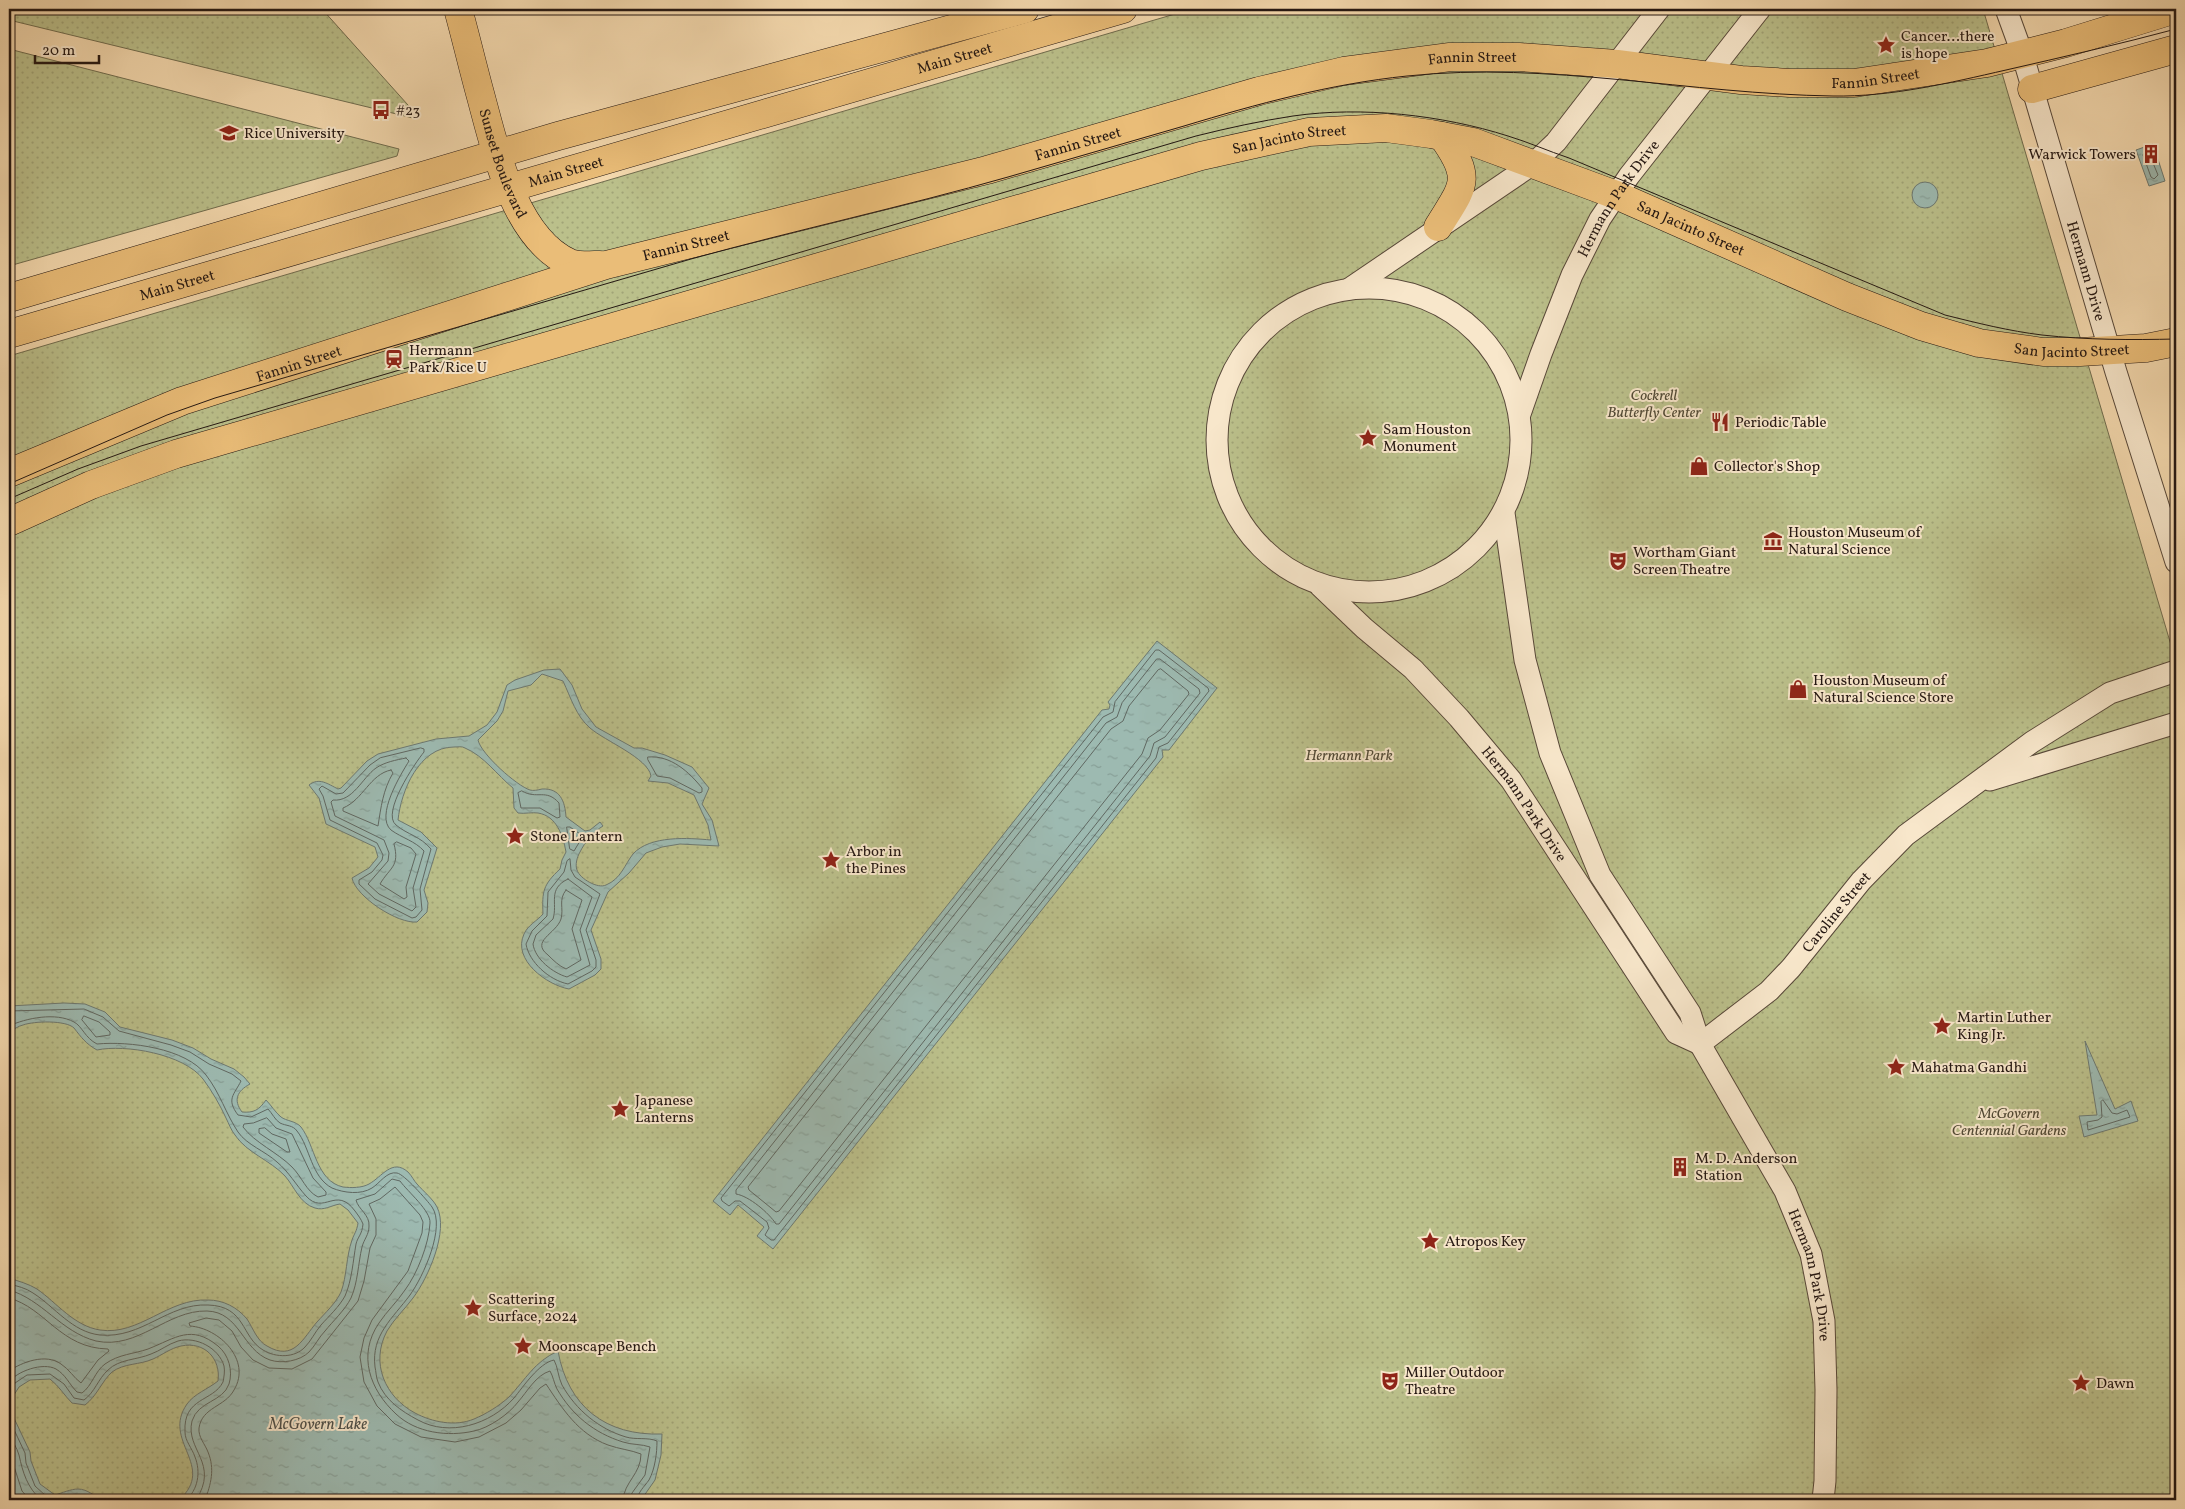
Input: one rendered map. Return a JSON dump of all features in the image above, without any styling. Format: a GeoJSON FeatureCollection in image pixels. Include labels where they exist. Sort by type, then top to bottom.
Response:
{"type":"FeatureCollection","features":[{"type":"Feature","properties":{"kind":"main road","name":"Sunset Boulevard"},"geometry":{"type":"LineString","coordinates":[[458,9],[496,154],[508,187],[536,235],[548,250],[571,264],[606,265]]}},
{"type":"Feature","properties":{"kind":"main road","name":"Main Street"},"geometry":{"type":"LineString","coordinates":[[9,298],[496,154],[1025,9]]}},
{"type":"Feature","properties":{"kind":"main road","name":"Main Street"},"geometry":{"type":"LineString","coordinates":[[9,334],[508,187],[1035,21],[1123,9]]}},
{"type":"Feature","properties":{"kind":"main road","name":"Fannin Street"},"geometry":{"type":"LineString","coordinates":[[9,473],[182,401],[606,265],[987,170],[1258,91],[1344,71],[1450,56],[1519,57],[1617,64],[1790,83],[1854,83],[1971,66],[2066,43],[2176,9]]}},
{"type":"Feature","properties":{"kind":"main road"},"geometry":{"type":"LineString","coordinates":[[2032,89],[2176,49]]}},
{"type":"Feature","properties":{"kind":"main road","name":"San Jacinto Street"},"geometry":{"type":"LineString","coordinates":[[9,522],[91,485],[176,454],[1201,156],[1309,132],[1386,128],[1473,142],[1616,195],[1848,297],[1921,326],[1988,345],[2043,352],[2146,348],[2176,342]]}},
{"type":"Feature","properties":{"kind":"main road"},"geometry":{"type":"LineString","coordinates":[[1438,227],[1462,187],[1463,176],[1454,152],[1442,136]]}},
{"type":"Feature","properties":{"kind":"street"},"geometry":{"type":"LineString","coordinates":[[1349,289],[1533,164],[1556,142],[1659,9]]}},
{"type":"Feature","properties":{"kind":"street","name":"Hermann Park Drive"},"geometry":{"type":"LineString","coordinates":[[1520,414],[1572,275],[1600,219],[1616,195],[1760,9]]}},
{"type":"Feature","properties":{"kind":"street","name":"Hermann Drive"},"geometry":{"type":"LineString","coordinates":[[2006,9],[2022,53],[2176,562]]}},
{"type":"Feature","properties":{"kind":"street"},"geometry":{"type":"LineString","coordinates":[[1349,289],[1390,289],[1429,300],[1462,319],[1490,347],[1509,379],[1520,414],[1520,465],[1504,514],[1475,551],[1436,578],[1390,592],[1342,591],[1318,584],[1273,557],[1247,531],[1236,514],[1220,472],[1217,428],[1227,386],[1248,347],[1276,319],[1310,299],[1349,289]]}},
{"type":"Feature","properties":{"kind":"street","name":"Hermann Park Drive"},"geometry":{"type":"LineString","coordinates":[[1504,514],[1525,660],[1550,753],[1600,875],[1690,1013],[1700,1044],[1786,1191],[1812,1254],[1824,1321],[1826,1481],[1823,1500]]}},
{"type":"Feature","properties":{"kind":"street","name":"Hermann Park Drive"},"geometry":{"type":"LineString","coordinates":[[1318,584],[1364,628],[1412,669],[1459,718],[1505,773],[1676,1033],[1700,1044]]}},
{"type":"Feature","properties":{"kind":"street","name":"Caroline Street"},"geometry":{"type":"LineString","coordinates":[[1700,1044],[1739,1015],[1780,979],[1861,880],[1906,835],[2032,742],[2110,693],[2176,671]]}},
{"type":"Feature","properties":{"kind":"street","name":"Caroline Street"},"geometry":{"type":"LineString","coordinates":[[1978,783],[2176,723]]}},
{"type":"Feature","properties":{"kind":"green space"},"geometry":{"type":"Polygon","coordinates":[[[9,9],[322,9],[416,114],[413,118],[9,20],[9,9]]]}},
{"type":"Feature","properties":{"kind":"green space","name":"Hermann Park"},"geometry":{"type":"Polygon","coordinates":[[[1192,9],[1983,9],[2176,662],[2176,1500],[9,1500],[9,356],[1192,9]]]}},
{"type":"Feature","properties":{"kind":"green space"},"geometry":{"type":"Polygon","coordinates":[[[9,49],[399,149],[397,156],[9,266],[9,49]]]}},
{"type":"Feature","properties":{"kind":"water"},"geometry":{"type":"Polygon","coordinates":[[[2153,144],[2165,181],[2149,186],[2136,150],[2153,144]]]}},
{"type":"Feature","properties":{"kind":"water"},"geometry":{"type":"Polygon","coordinates":[[[1925,182],[1934,186],[1938,195],[1934,204],[1925,208],[1916,204],[1912,195],[1916,186],[1925,182]]]}},
{"type":"Feature","properties":{"kind":"water"},"geometry":{"type":"Polygon","coordinates":[[[1157,641],[1217,688],[1169,750],[1162,750],[1163,757],[773,1249],[757,1236],[764,1227],[738,1205],[730,1215],[713,1201],[1102,710],[1109,709],[1110,705],[1108,702],[1157,641]]]}},
{"type":"Feature","properties":{"kind":"water"},"geometry":{"type":"Polygon","coordinates":[[[560,669],[572,685],[582,709],[596,727],[634,748],[642,748],[665,755],[692,767],[709,788],[702,804],[712,820],[719,846],[680,844],[662,847],[646,853],[629,873],[608,892],[591,930],[601,959],[601,969],[595,975],[569,989],[560,987],[534,970],[527,962],[522,944],[526,931],[543,914],[543,894],[547,884],[560,869],[566,852],[561,833],[554,822],[545,815],[518,813],[514,808],[513,788],[472,751],[464,747],[454,747],[442,749],[431,754],[414,773],[403,796],[398,820],[421,832],[437,848],[424,890],[428,903],[427,912],[417,922],[399,919],[389,914],[369,901],[361,893],[352,878],[369,868],[378,857],[375,847],[326,824],[319,798],[309,785],[320,781],[338,789],[367,761],[378,754],[436,739],[469,736],[487,725],[497,712],[507,685],[515,680],[544,670],[560,669]],[[542,674],[531,685],[508,691],[503,711],[497,721],[478,740],[492,761],[524,787],[530,790],[548,789],[557,793],[563,801],[566,817],[585,831],[590,830],[600,822],[603,826],[584,845],[578,856],[576,868],[582,877],[594,884],[603,886],[619,875],[633,854],[649,844],[670,839],[711,840],[708,825],[694,795],[668,783],[648,781],[651,776],[648,769],[642,763],[585,723],[574,706],[563,681],[542,674]]]}},
{"type":"Feature","properties":{"kind":"water","name":"McGovern Lake"},"geometry":{"type":"Polygon","coordinates":[[[64,1003],[85,1004],[105,1012],[120,1027],[172,1040],[193,1048],[211,1059],[234,1069],[250,1084],[238,1096],[239,1108],[242,1112],[256,1110],[266,1100],[281,1117],[299,1125],[306,1134],[317,1162],[327,1178],[334,1183],[343,1187],[360,1187],[369,1184],[392,1168],[402,1168],[408,1172],[437,1207],[440,1217],[439,1241],[425,1279],[413,1298],[387,1331],[382,1343],[380,1367],[388,1388],[404,1406],[415,1413],[436,1421],[459,1423],[483,1415],[501,1404],[536,1366],[558,1351],[563,1371],[571,1388],[593,1414],[607,1423],[624,1430],[662,1434],[661,1455],[655,1480],[641,1500],[179,1500],[189,1488],[193,1476],[180,1430],[181,1417],[190,1400],[218,1381],[217,1366],[210,1353],[197,1346],[190,1345],[177,1347],[148,1361],[117,1369],[108,1376],[85,1405],[72,1403],[50,1379],[30,1380],[19,1387],[12,1398],[13,1416],[30,1452],[31,1461],[40,1484],[55,1495],[78,1489],[85,1490],[104,1499],[128,1498],[136,1500],[9,1500],[9,1278],[37,1289],[74,1319],[91,1328],[100,1330],[128,1328],[167,1310],[193,1301],[219,1301],[239,1311],[247,1319],[258,1338],[264,1344],[276,1350],[291,1350],[302,1341],[339,1296],[350,1246],[358,1223],[348,1210],[340,1204],[318,1209],[305,1203],[279,1170],[252,1152],[240,1141],[232,1131],[210,1088],[194,1070],[182,1063],[168,1057],[138,1050],[109,1048],[97,1050],[87,1043],[70,1025],[50,1022],[34,1023],[21,1026],[9,1032],[9,1006],[64,1003]]]}},
{"type":"Feature","properties":{"kind":"water"},"geometry":{"type":"Polygon","coordinates":[[[2085,1041],[2115,1109],[2131,1101],[2138,1121],[2084,1137],[2079,1116],[2097,1115],[2085,1041]]]}},
{"type":"Feature","properties":{"kind":"tram line"},"geometry":{"type":"LineString","coordinates":[[9,484],[167,415],[215,398],[691,259],[969,188],[1239,110],[1350,84],[1407,76],[1460,72],[1513,73],[1566,75],[1779,94],[1855,96],[1898,92],[1963,80],[2176,29]]}},
{"type":"Feature","properties":{"kind":"tram line"},"geometry":{"type":"LineString","coordinates":[[9,499],[78,469],[141,446],[1196,136],[1268,120],[1319,113],[1374,112],[1402,114],[1456,123],[1516,138],[1569,158],[1945,315],[2005,329],[2042,335],[2075,338],[2176,339]]}},
{"type":"Feature","properties":{"kind":"place","name":"Cancer...there is hope"},"geometry":{"type":"Point","coordinates":[1886,45]}},
{"type":"Feature","properties":{"kind":"place","name":"#23"},"geometry":{"type":"Point","coordinates":[381,110]}},
{"type":"Feature","properties":{"kind":"place","name":"Rice University"},"geometry":{"type":"Point","coordinates":[229,133]}},
{"type":"Feature","properties":{"kind":"place","name":"Warwick Towers"},"geometry":{"type":"Point","coordinates":[2151,154]}},
{"type":"Feature","properties":{"kind":"place","name":"Hermann Park/Rice U"},"geometry":{"type":"Point","coordinates":[394,359]}},
{"type":"Feature","properties":{"kind":"place","name":"Periodic Table"},"geometry":{"type":"Point","coordinates":[1720,422]}},
{"type":"Feature","properties":{"kind":"place","name":"Sam Houston Monument"},"geometry":{"type":"Point","coordinates":[1368,438]}},
{"type":"Feature","properties":{"kind":"place","name":"Collector's Shop"},"geometry":{"type":"Point","coordinates":[1699,466]}},
{"type":"Feature","properties":{"kind":"place","name":"Houston Museum of Natural Science"},"geometry":{"type":"Point","coordinates":[1773,541]}},
{"type":"Feature","properties":{"kind":"place","name":"Wortham Giant Screen Theatre"},"geometry":{"type":"Point","coordinates":[1618,561]}},
{"type":"Feature","properties":{"kind":"place","name":"Houston Museum of Natural Science Store"},"geometry":{"type":"Point","coordinates":[1798,689]}},
{"type":"Feature","properties":{"kind":"place","name":"Stone Lantern"},"geometry":{"type":"Point","coordinates":[515,836]}},
{"type":"Feature","properties":{"kind":"place","name":"Arbor in the Pines"},"geometry":{"type":"Point","coordinates":[831,860]}},
{"type":"Feature","properties":{"kind":"place","name":"Martin Luther King Jr."},"geometry":{"type":"Point","coordinates":[1942,1026]}},
{"type":"Feature","properties":{"kind":"place","name":"Mahatma Gandhi"},"geometry":{"type":"Point","coordinates":[1896,1067]}},
{"type":"Feature","properties":{"kind":"place","name":"Japanese Lanterns"},"geometry":{"type":"Point","coordinates":[620,1109]}},
{"type":"Feature","properties":{"kind":"place","name":"M. D. Anderson Station"},"geometry":{"type":"Point","coordinates":[1680,1167]}},
{"type":"Feature","properties":{"kind":"place","name":"Atropos Key"},"geometry":{"type":"Point","coordinates":[1430,1241]}},
{"type":"Feature","properties":{"kind":"place","name":"Scattering Surface, 2024"},"geometry":{"type":"Point","coordinates":[473,1308]}},
{"type":"Feature","properties":{"kind":"place","name":"Moonscape Bench"},"geometry":{"type":"Point","coordinates":[523,1346]}},
{"type":"Feature","properties":{"kind":"place","name":"Miller Outdoor Theatre"},"geometry":{"type":"Point","coordinates":[1390,1381]}},
{"type":"Feature","properties":{"kind":"place","name":"Dawn"},"geometry":{"type":"Point","coordinates":[2081,1383]}},
{"type":"Feature","properties":{"kind":"park label","name":"Cockrell Butterfly Center"},"geometry":{"type":"Point","coordinates":[1654,404]}},
{"type":"Feature","properties":{"kind":"park label","name":"McGovern Centennial Gardens"},"geometry":{"type":"Point","coordinates":[2009,1122]}}]}
